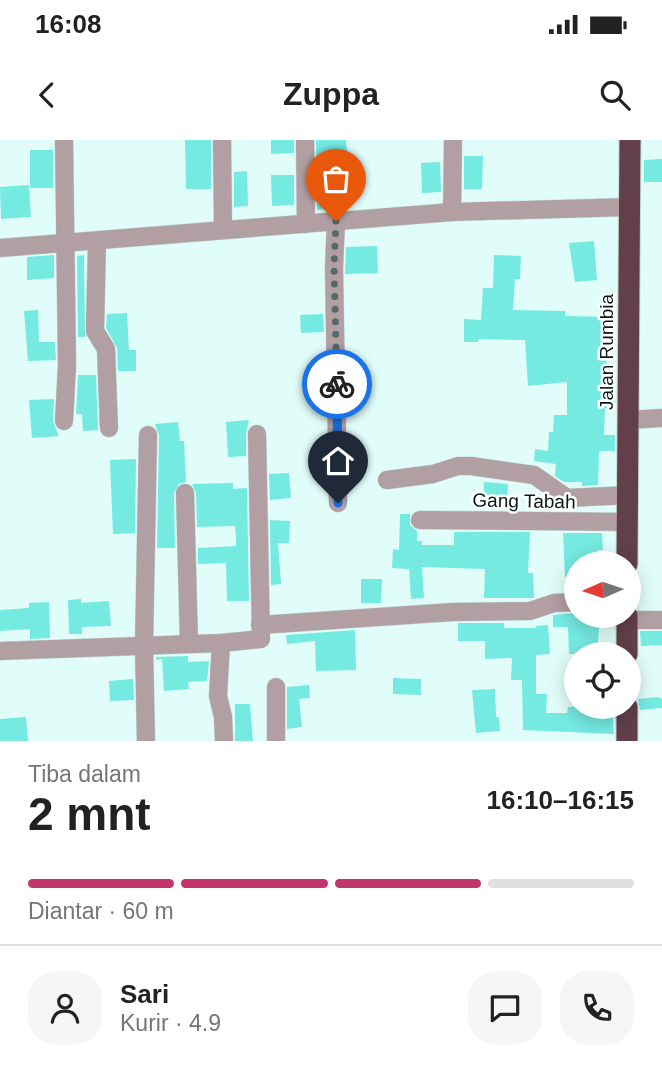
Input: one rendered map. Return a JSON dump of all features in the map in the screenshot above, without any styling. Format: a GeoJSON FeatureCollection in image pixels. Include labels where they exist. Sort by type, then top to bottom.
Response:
{"type":"FeatureCollection","features":[{"type":"Feature","properties":{"kind":"highway","name":"Jalan Rumbia"},"geometry":{"type":"LineString","coordinates":[[627,551],[630,140]]}},
{"type":"Feature","properties":{"kind":"highway"},"geometry":{"type":"LineString","coordinates":[[627,719],[627,741]]}},
{"type":"Feature","properties":{"kind":"street"},"geometry":{"type":"LineString","coordinates":[[64,140],[67,365],[64,421]]}},
{"type":"Feature","properties":{"kind":"street"},"geometry":{"type":"LineString","coordinates":[[222,140],[223,230]]}},
{"type":"Feature","properties":{"kind":"street"},"geometry":{"type":"LineString","coordinates":[[305,140],[306,224]]}},
{"type":"Feature","properties":{"kind":"street"},"geometry":{"type":"LineString","coordinates":[[452,212],[453,140]]}},
{"type":"Feature","properties":{"kind":"street"},"geometry":{"type":"LineString","coordinates":[[0,248],[452,212],[630,207]]}},
{"type":"Feature","properties":{"kind":"street"},"geometry":{"type":"LineString","coordinates":[[336,221],[334,268],[338,503]]}},
{"type":"Feature","properties":{"kind":"street"},"geometry":{"type":"LineString","coordinates":[[97,241],[95,331],[106,349],[108,428]]}},
{"type":"Feature","properties":{"kind":"street"},"geometry":{"type":"LineString","coordinates":[[628,420],[662,418]]}},
{"type":"Feature","properties":{"kind":"street"},"geometry":{"type":"LineString","coordinates":[[0,651],[221,643],[261,639],[257,434]]}},
{"type":"Feature","properties":{"kind":"street"},"geometry":{"type":"LineString","coordinates":[[146,741],[144,646],[148,435]]}},
{"type":"Feature","properties":{"kind":"street"},"geometry":{"type":"LineString","coordinates":[[387,480],[433,474],[458,466],[471,466],[534,475],[567,498],[629,495]]}},
{"type":"Feature","properties":{"kind":"street"},"geometry":{"type":"LineString","coordinates":[[185,493],[189,643]]}},
{"type":"Feature","properties":{"kind":"street","name":"Gang Tabah"},"geometry":{"type":"LineString","coordinates":[[420,520],[628,522]]}},
{"type":"Feature","properties":{"kind":"street"},"geometry":{"type":"LineString","coordinates":[[260,625],[453,612],[530,611],[564,603]]}},
{"type":"Feature","properties":{"kind":"street"},"geometry":{"type":"LineString","coordinates":[[641,619],[662,620]]}},
{"type":"Feature","properties":{"kind":"street"},"geometry":{"type":"LineString","coordinates":[[221,643],[218,695],[223,717],[224,741]]}},
{"type":"Feature","properties":{"kind":"street"},"geometry":{"type":"LineString","coordinates":[[276,687],[276,741]]}},
{"type":"Feature","properties":{"kind":"building"},"geometry":{"type":"Polygon","coordinates":[[[185,140],[211,140],[211,189],[186,189],[185,140]]]}},
{"type":"Feature","properties":{"kind":"building"},"geometry":{"type":"Polygon","coordinates":[[[271,140],[294,140],[294,153],[271,154],[271,140]]]}},
{"type":"Feature","properties":{"kind":"building"},"geometry":{"type":"Polygon","coordinates":[[[316,140],[346,140],[346,207],[317,210],[316,140]]]}},
{"type":"Feature","properties":{"kind":"building"},"geometry":{"type":"Polygon","coordinates":[[[30,150],[53,150],[53,188],[30,188],[30,150]]]}},
{"type":"Feature","properties":{"kind":"building"},"geometry":{"type":"Polygon","coordinates":[[[464,156],[483,156],[482,189],[464,189],[464,156]]]}},
{"type":"Feature","properties":{"kind":"building"},"geometry":{"type":"Polygon","coordinates":[[[662,159],[662,182],[644,182],[644,160],[662,159]]]}},
{"type":"Feature","properties":{"kind":"building"},"geometry":{"type":"Polygon","coordinates":[[[440,162],[441,192],[422,193],[421,163],[440,162]]]}},
{"type":"Feature","properties":{"kind":"building"},"geometry":{"type":"Polygon","coordinates":[[[247,171],[248,206],[234,207],[234,172],[247,171]]]}},
{"type":"Feature","properties":{"kind":"building"},"geometry":{"type":"Polygon","coordinates":[[[271,175],[294,175],[294,205],[272,206],[271,175]]]}},
{"type":"Feature","properties":{"kind":"building"},"geometry":{"type":"Polygon","coordinates":[[[29,185],[31,217],[1,219],[0,187],[29,185]]]}},
{"type":"Feature","properties":{"kind":"building"},"geometry":{"type":"Polygon","coordinates":[[[594,241],[597,280],[575,282],[569,243],[594,241]]]}},
{"type":"Feature","properties":{"kind":"building"},"geometry":{"type":"Polygon","coordinates":[[[377,246],[378,273],[345,274],[346,247],[377,246]]]}},
{"type":"Feature","properties":{"kind":"building"},"geometry":{"type":"Polygon","coordinates":[[[54,255],[54,278],[27,280],[27,257],[54,255]]]}},
{"type":"Feature","properties":{"kind":"building"},"geometry":{"type":"Polygon","coordinates":[[[84,255],[85,337],[78,337],[77,256],[84,255]]]}},
{"type":"Feature","properties":{"kind":"building"},"geometry":{"type":"Polygon","coordinates":[[[494,255],[521,256],[520,279],[515,279],[513,310],[565,311],[565,316],[615,317],[615,341],[606,341],[608,396],[615,396],[615,409],[605,408],[604,435],[615,435],[615,451],[599,451],[598,485],[582,486],[582,482],[564,482],[555,476],[556,464],[534,461],[535,449],[548,451],[549,432],[553,432],[554,415],[567,415],[567,382],[528,386],[525,340],[478,339],[478,342],[464,342],[464,319],[481,320],[483,288],[493,288],[494,255]]]}},
{"type":"Feature","properties":{"kind":"building"},"geometry":{"type":"Polygon","coordinates":[[[38,310],[39,342],[55,342],[56,360],[28,361],[24,311],[38,310]]]}},
{"type":"Feature","properties":{"kind":"building"},"geometry":{"type":"Polygon","coordinates":[[[127,313],[129,350],[136,350],[136,371],[118,371],[117,348],[106,328],[107,314],[127,313]]]}},
{"type":"Feature","properties":{"kind":"building"},"geometry":{"type":"Polygon","coordinates":[[[323,314],[324,332],[301,333],[300,315],[323,314]]]}},
{"type":"Feature","properties":{"kind":"building"},"geometry":{"type":"Polygon","coordinates":[[[78,375],[96,375],[98,430],[83,431],[82,414],[76,414],[78,375]]]}},
{"type":"Feature","properties":{"kind":"building"},"geometry":{"type":"Polygon","coordinates":[[[54,399],[53,421],[59,436],[32,438],[29,400],[54,399]]]}},
{"type":"Feature","properties":{"kind":"building"},"geometry":{"type":"Polygon","coordinates":[[[249,420],[246,456],[228,457],[226,422],[249,420]]]}},
{"type":"Feature","properties":{"kind":"building"},"geometry":{"type":"Polygon","coordinates":[[[178,422],[180,441],[184,441],[186,482],[179,484],[174,493],[175,548],[157,548],[159,435],[155,424],[178,422]]]}},
{"type":"Feature","properties":{"kind":"building"},"geometry":{"type":"Polygon","coordinates":[[[136,459],[135,533],[113,534],[110,460],[136,459]]]}},
{"type":"Feature","properties":{"kind":"building"},"geometry":{"type":"Polygon","coordinates":[[[289,473],[291,498],[270,500],[269,474],[289,473]]]}},
{"type":"Feature","properties":{"kind":"building"},"geometry":{"type":"Polygon","coordinates":[[[484,482],[508,484],[507,503],[483,502],[484,482]]]}},
{"type":"Feature","properties":{"kind":"building"},"geometry":{"type":"Polygon","coordinates":[[[233,483],[233,489],[247,488],[249,601],[227,601],[226,563],[198,564],[198,548],[236,546],[236,536],[235,526],[197,527],[196,493],[192,484],[233,483]]]}},
{"type":"Feature","properties":{"kind":"building"},"geometry":{"type":"Polygon","coordinates":[[[400,514],[410,514],[410,525],[417,531],[417,541],[422,541],[422,545],[454,545],[454,532],[530,532],[528,573],[533,573],[534,598],[484,598],[485,569],[422,567],[424,598],[411,599],[409,569],[392,568],[393,549],[399,550],[400,514]]]}},
{"type":"Feature","properties":{"kind":"building"},"geometry":{"type":"Polygon","coordinates":[[[270,520],[290,521],[289,543],[278,543],[281,584],[271,585],[270,520]]]}},
{"type":"Feature","properties":{"kind":"building"},"geometry":{"type":"Polygon","coordinates":[[[563,533],[602,533],[603,550],[564,551],[564,555],[563,533]]]}},
{"type":"Feature","properties":{"kind":"building"},"geometry":{"type":"Polygon","coordinates":[[[361,579],[382,579],[381,603],[361,603],[361,579]]]}},
{"type":"Feature","properties":{"kind":"building"},"geometry":{"type":"Polygon","coordinates":[[[81,599],[81,603],[109,601],[111,626],[82,627],[82,634],[69,634],[68,600],[81,599]]]}},
{"type":"Feature","properties":{"kind":"building"},"geometry":{"type":"Polygon","coordinates":[[[49,602],[50,638],[30,639],[30,629],[0,631],[0,610],[29,608],[29,603],[49,602]]]}},
{"type":"Feature","properties":{"kind":"building"},"geometry":{"type":"Polygon","coordinates":[[[564,614],[564,627],[553,627],[553,615],[564,614]]]}},
{"type":"Feature","properties":{"kind":"building"},"geometry":{"type":"Polygon","coordinates":[[[458,623],[504,623],[504,628],[536,628],[548,625],[550,654],[536,655],[536,694],[547,694],[546,713],[564,713],[564,719],[613,719],[614,734],[523,730],[522,680],[511,680],[512,658],[485,659],[485,641],[458,641],[458,623]]]}},
{"type":"Feature","properties":{"kind":"building"},"geometry":{"type":"Polygon","coordinates":[[[568,628],[599,628],[598,642],[569,642],[568,628]]]}},
{"type":"Feature","properties":{"kind":"building"},"geometry":{"type":"Polygon","coordinates":[[[355,630],[356,670],[316,671],[315,641],[287,644],[286,635],[355,630]]]}},
{"type":"Feature","properties":{"kind":"building"},"geometry":{"type":"Polygon","coordinates":[[[640,631],[662,631],[662,645],[641,646],[640,631]]]}},
{"type":"Feature","properties":{"kind":"building"},"geometry":{"type":"Polygon","coordinates":[[[188,656],[188,662],[209,661],[207,681],[188,682],[189,689],[164,691],[162,659],[156,660],[156,657],[188,656]]]}},
{"type":"Feature","properties":{"kind":"building"},"geometry":{"type":"Polygon","coordinates":[[[393,678],[421,679],[421,695],[393,694],[393,678]]]}},
{"type":"Feature","properties":{"kind":"building"},"geometry":{"type":"Polygon","coordinates":[[[133,679],[134,700],[110,701],[109,681],[133,679]]]}},
{"type":"Feature","properties":{"kind":"building"},"geometry":{"type":"Polygon","coordinates":[[[309,685],[310,698],[299,699],[302,727],[287,729],[287,687],[309,685]]]}},
{"type":"Feature","properties":{"kind":"building"},"geometry":{"type":"Polygon","coordinates":[[[495,689],[496,717],[499,717],[500,731],[476,733],[472,690],[495,689]]]}},
{"type":"Feature","properties":{"kind":"building"},"geometry":{"type":"Polygon","coordinates":[[[659,697],[662,699],[662,708],[641,710],[641,699],[659,697]]]}},
{"type":"Feature","properties":{"kind":"building"},"geometry":{"type":"Polygon","coordinates":[[[235,704],[250,704],[253,741],[235,741],[235,704]]]}},
{"type":"Feature","properties":{"kind":"building"},"geometry":{"type":"Polygon","coordinates":[[[26,717],[28,741],[0,741],[0,719],[26,717]]]}},
{"type":"Feature","properties":{"kind":"way so far"},"geometry":{"type":"LineString","coordinates":[[336,221],[334,268],[337,384]]}},
{"type":"Feature","properties":{"kind":"route"},"geometry":{"type":"LineString","coordinates":[[337,384],[338,503]]}}]}
